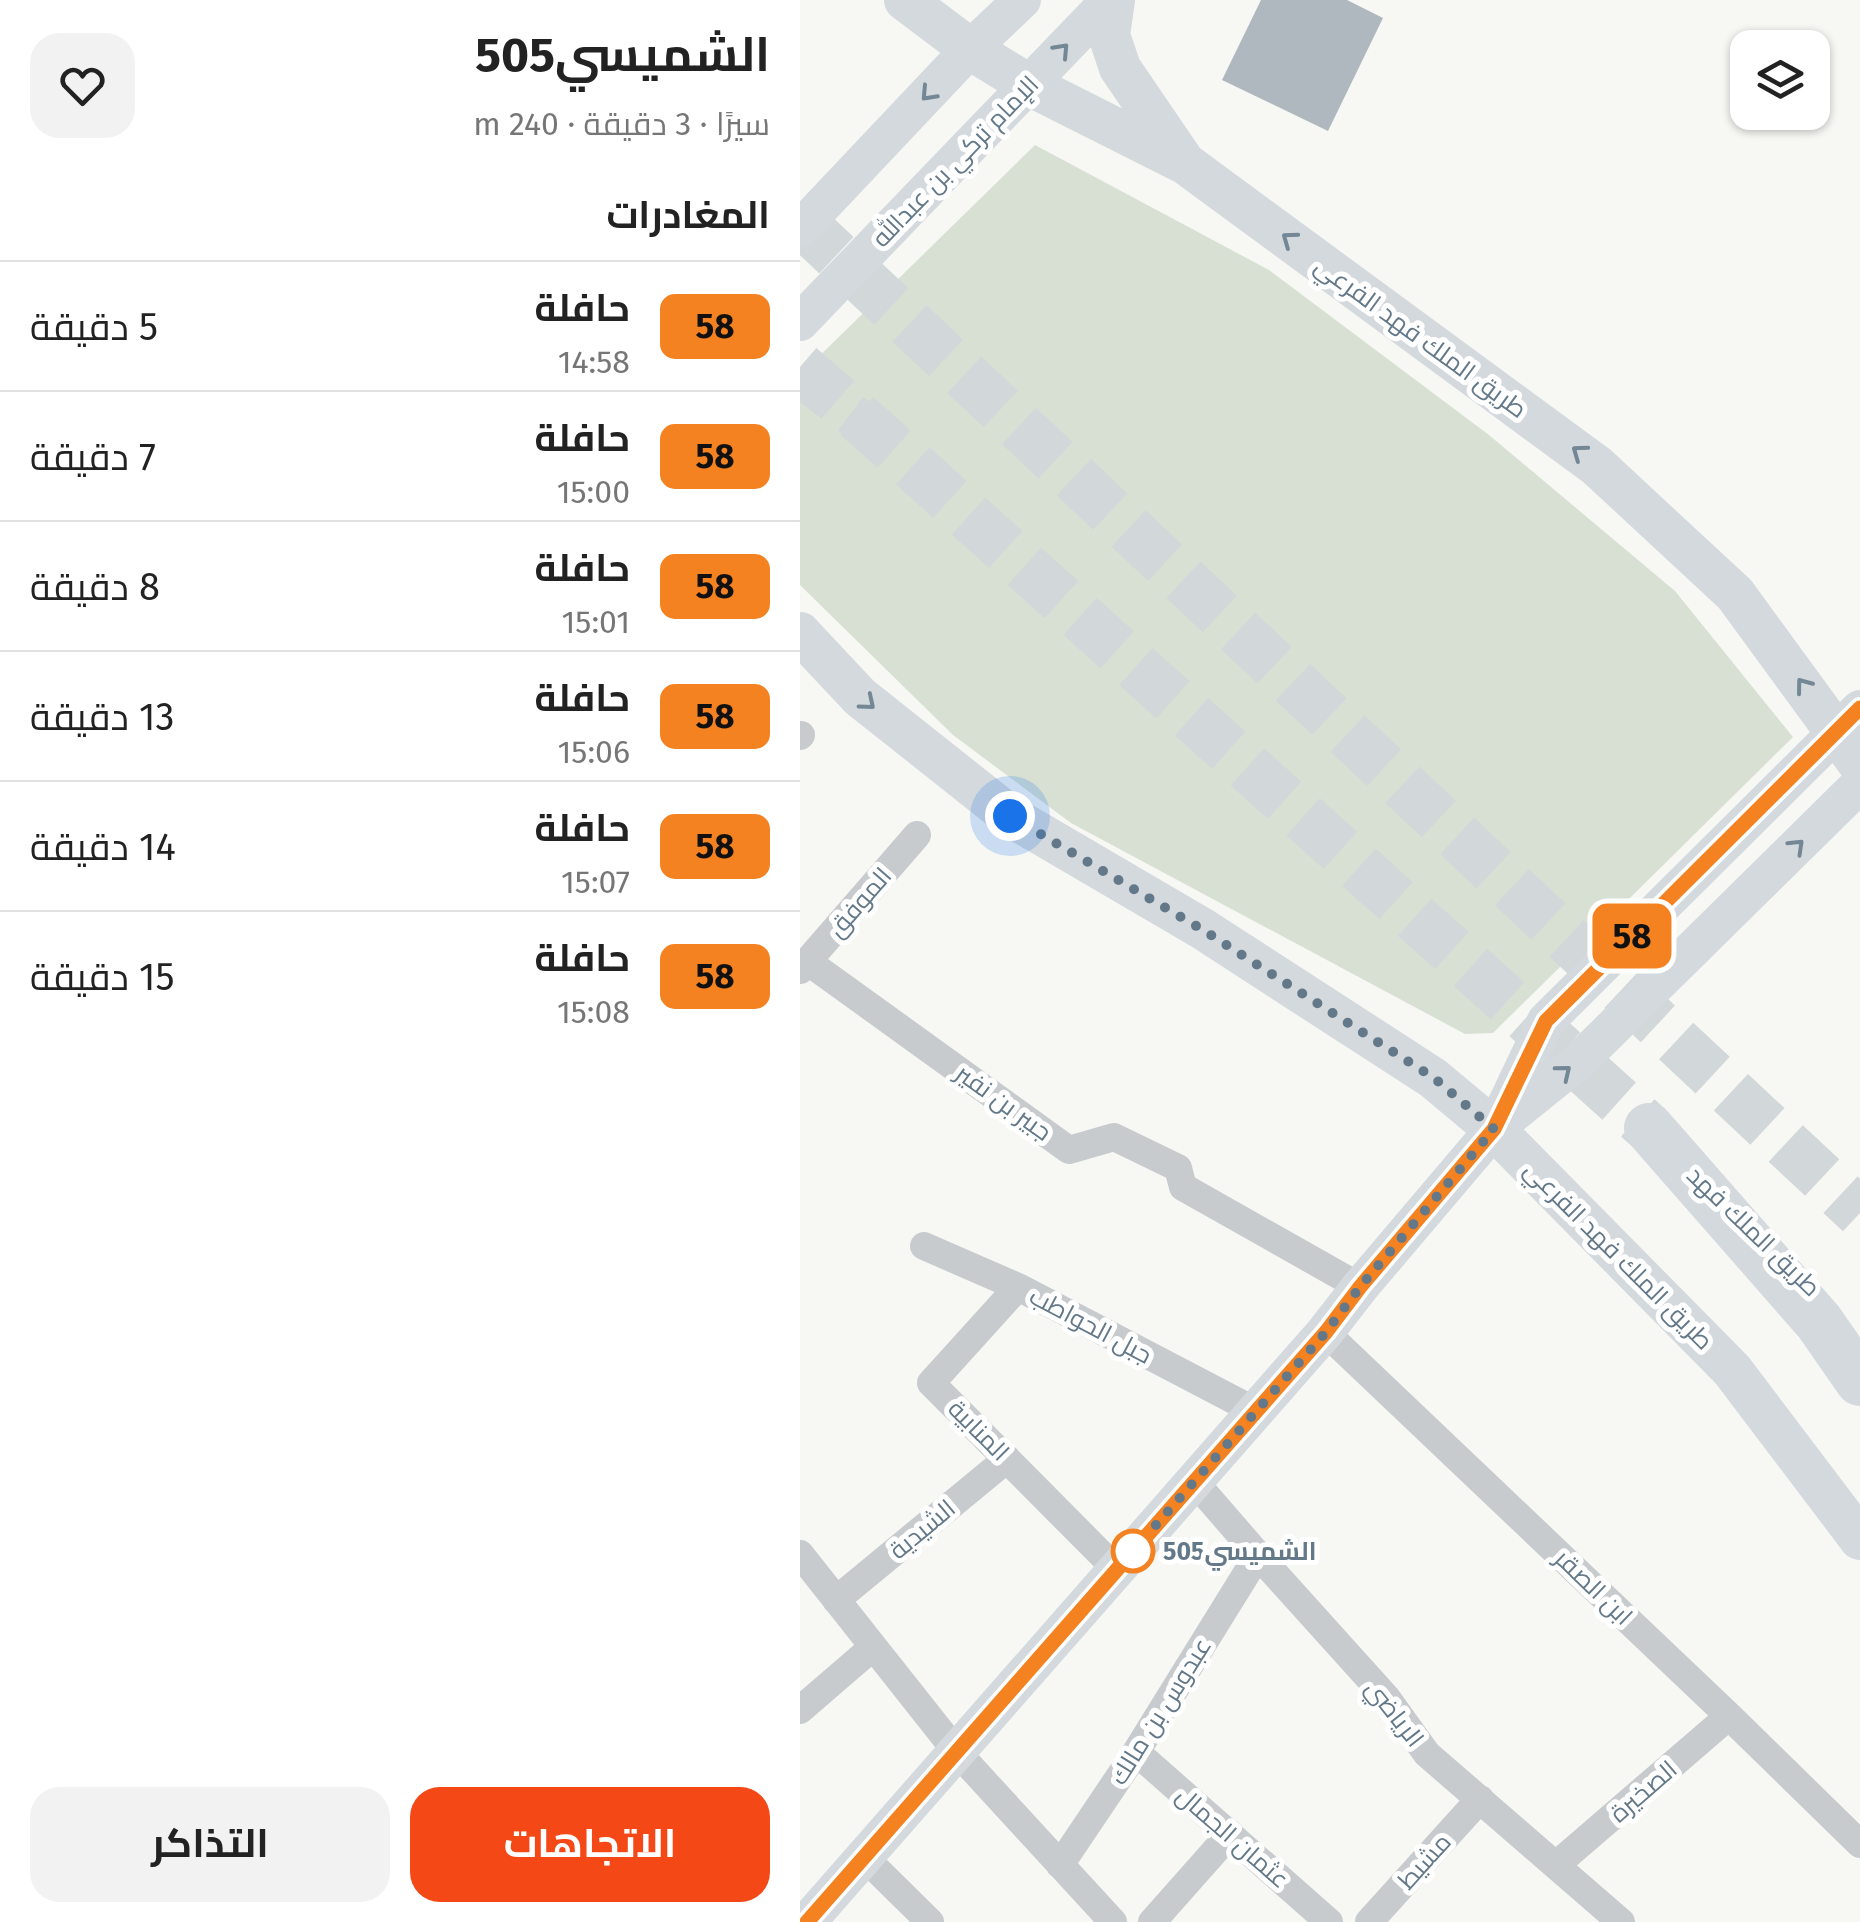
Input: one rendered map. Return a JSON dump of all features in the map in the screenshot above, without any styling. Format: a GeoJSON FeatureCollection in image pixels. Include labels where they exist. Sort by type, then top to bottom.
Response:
{"type":"FeatureCollection","features":[{"type":"Feature","properties":{"kind":"highway","name":"طريق الملك فهد"},"geometry":{"type":"LineString","coordinates":[[1860,1334],[1648,1128],[1819,1322],[1860,1381]]}},
{"type":"Feature","properties":{"kind":"main road","name":"طريق الملك فهد الفرعي"},"geometry":{"type":"LineString","coordinates":[[905,0],[970,49],[1029,85],[1186,164],[1597,466],[1735,594],[1853,735]]}},
{"type":"Feature","properties":{"kind":"main road"},"geometry":{"type":"LineString","coordinates":[[1112,0],[1108,35],[1120,68],[1186,164]]}},
{"type":"Feature","properties":{"kind":"main road","name":"طريق الملك فهد الفرعي"},"geometry":{"type":"LineString","coordinates":[[800,633],[860,698],[1010,816],[1203,930],[1434,1078],[1494,1129],[1732,1370],[1860,1539]]}},
{"type":"Feature","properties":{"kind":"main road"},"geometry":{"type":"LineString","coordinates":[[1732,1370],[1860,1489]]}},
{"type":"Feature","properties":{"kind":"street"},"geometry":{"type":"LineString","coordinates":[[800,229],[970,49],[1022,0]]}},
{"type":"Feature","properties":{"kind":"street","name":"الإمام تركي بن عبدالله"},"geometry":{"type":"LineString","coordinates":[[800,322],[1112,0]]}},
{"type":"Feature","properties":{"kind":"street"},"geometry":{"type":"LineString","coordinates":[[1494,1129],[1546,1021],[1853,735]]}},
{"type":"Feature","properties":{"kind":"street"},"geometry":{"type":"LineString","coordinates":[[807,1922],[1326,1332],[1494,1129],[1581,1058],[1860,784]]}},
{"type":"Feature","properties":{"kind":"street","name":"الموفق"},"geometry":{"type":"LineString","coordinates":[[804,965],[917,835]]}},
{"type":"Feature","properties":{"kind":"street","name":"جبير بن نفير"},"geometry":{"type":"LineString","coordinates":[[804,965],[1070,1150],[1114,1137],[1178,1168],[1182,1187],[1360,1287]]}},
{"type":"Feature","properties":{"kind":"street","name":"جبل الحواطب"},"geometry":{"type":"LineString","coordinates":[[924,1246],[1018,1286],[1255,1412]]}},
{"type":"Feature","properties":{"kind":"street","name":"المنابية"},"geometry":{"type":"LineString","coordinates":[[1018,1286],[931,1383],[1117,1570]]}},
{"type":"Feature","properties":{"kind":"street","name":"ابن الصقر"},"geometry":{"type":"LineString","coordinates":[[1326,1332],[1860,1844]]}},
{"type":"Feature","properties":{"kind":"street","name":"الشيدية"},"geometry":{"type":"LineString","coordinates":[[836,1600],[1007,1459]]}},
{"type":"Feature","properties":{"kind":"street","name":"الرياضي"},"geometry":{"type":"LineString","coordinates":[[1194,1480],[1386,1697],[1427,1754],[1622,1922]]}},
{"type":"Feature","properties":{"kind":"street"},"geometry":{"type":"LineString","coordinates":[[800,1554],[956,1751],[1113,1922]]}},
{"type":"Feature","properties":{"kind":"street","name":"عبدوس بن مالك"},"geometry":{"type":"LineString","coordinates":[[1060,1865],[1136,1752],[1258,1555]]}},
{"type":"Feature","properties":{"kind":"street"},"geometry":{"type":"LineString","coordinates":[[800,1710],[873,1647]]}},
{"type":"Feature","properties":{"kind":"street","name":"الصخيرة"},"geometry":{"type":"LineString","coordinates":[[1556,1865],[1730,1716]]}},
{"type":"Feature","properties":{"kind":"street","name":"عثمان الجمال"},"geometry":{"type":"LineString","coordinates":[[1136,1752],[1329,1922]]}},
{"type":"Feature","properties":{"kind":"street","name":"مشيط"},"geometry":{"type":"LineString","coordinates":[[1369,1922],[1480,1800]]}},
{"type":"Feature","properties":{"kind":"street"},"geometry":{"type":"LineString","coordinates":[[1152,1922],[1230,1834]]}},
{"type":"Feature","properties":{"kind":"street"},"geometry":{"type":"LineString","coordinates":[[864,1857],[930,1922]]}},
{"type":"Feature","properties":{"kind":"shaded area"},"geometry":{"type":"Polygon","coordinates":[[[1035,145],[1269,270],[1489,435],[1675,591],[1793,737],[1493,1033],[1465,1034],[1071,823],[953,735],[800,585],[800,375],[1035,145]]]}},
{"type":"Feature","properties":{"kind":"building"},"geometry":{"type":"Polygon","coordinates":[[[1261,0],[1347,0],[1383,18],[1328,131],[1222,80],[1261,0]]]}},
{"type":"Feature","properties":{"kind":"tunnel"},"geometry":{"type":"LineString","coordinates":[[800,221],[1860,1213]]}},
{"type":"Feature","properties":{"kind":"tunnel"},"geometry":{"type":"LineString","coordinates":[[800,367],[1649,1128]]}},
{"type":"Feature","properties":{"kind":"tunnel"},"geometry":{"type":"LineString","coordinates":[[800,376],[874,431]]}},
{"type":"Feature","properties":{"kind":"bus line","name":"58"},"geometry":{"type":"LineString","coordinates":[[807,1922],[1326,1332],[1494,1129],[1546,1021],[1860,708]]}},
{"type":"Feature","properties":{"kind":"place","name":"الشميسي505"},"geometry":{"type":"Point","coordinates":[1133,1551]}},
{"type":"Feature","properties":{"kind":"route"},"geometry":{"type":"LineString","coordinates":[[1010,816],[1203,930],[1434,1078],[1494,1129],[1326,1332],[1133,1551]]}}]}
